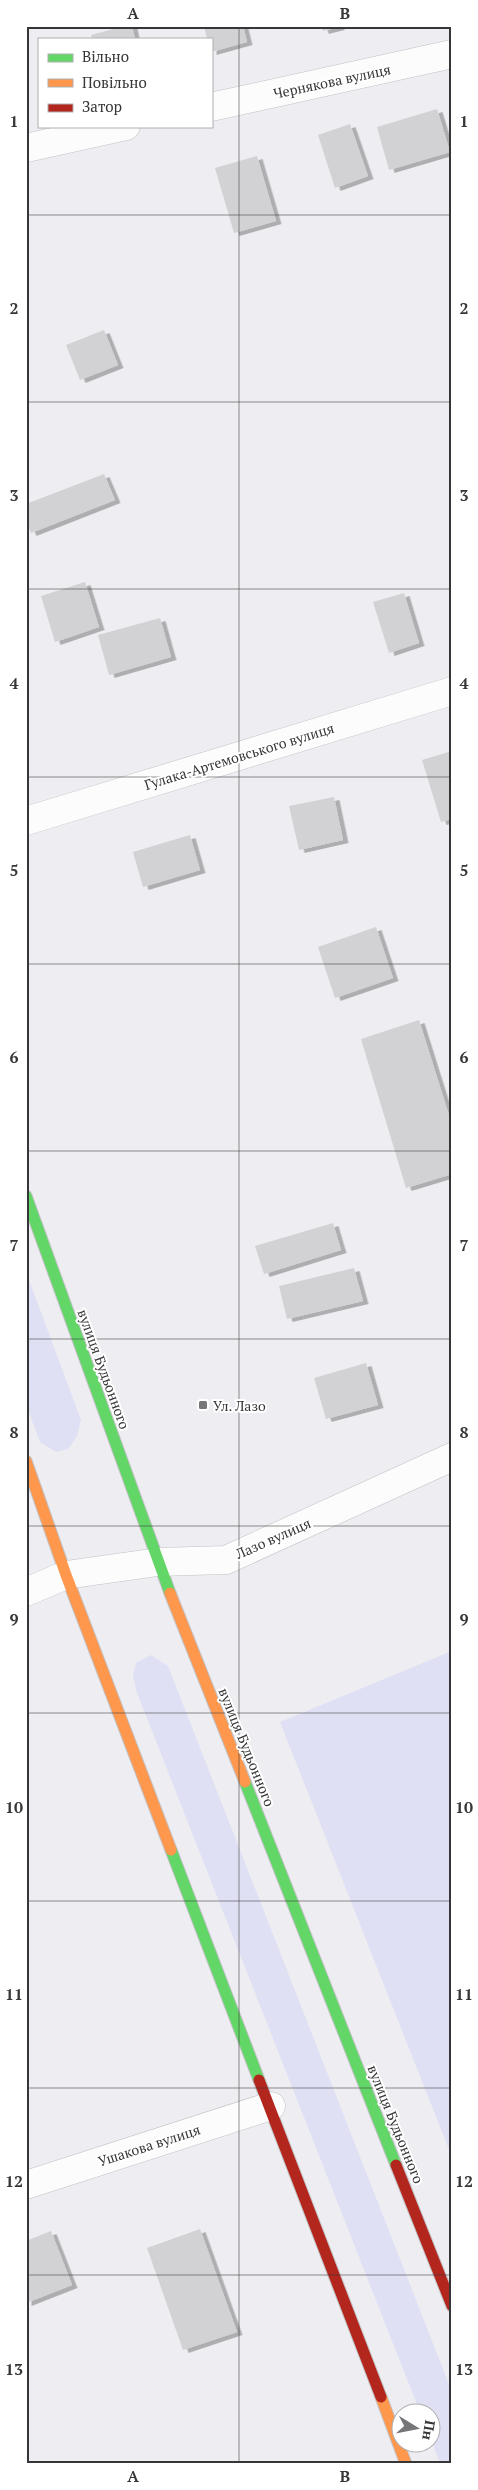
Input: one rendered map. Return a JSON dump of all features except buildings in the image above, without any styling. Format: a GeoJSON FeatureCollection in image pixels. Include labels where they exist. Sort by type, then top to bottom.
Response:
{"type":"FeatureCollection","features":[{"type":"Feature","properties":{"kind":"main road","name":"вулиця Будьонного"},"geometry":{"type":"LineString","coordinates":[[26,1196],[158,1562],[452,2306]]}},
{"type":"Feature","properties":{"kind":"main road"},"geometry":{"type":"LineString","coordinates":[[26,1461],[66,1575],[271,2106],[406,2464]]}},
{"type":"Feature","properties":{"kind":"street","name":"Чернякова вулиця"},"geometry":{"type":"LineString","coordinates":[[212,107],[452,54]]}},
{"type":"Feature","properties":{"kind":"street"},"geometry":{"type":"LineString","coordinates":[[26,148],[117,128]]}},
{"type":"Feature","properties":{"kind":"street","name":"Гулака-Артемовського вулиця"},"geometry":{"type":"LineString","coordinates":[[26,822],[452,692]]}},
{"type":"Feature","properties":{"kind":"street","name":"Лазо вулиця"},"geometry":{"type":"LineString","coordinates":[[26,1592],[66,1575],[158,1562],[226,1560],[452,1457]]}},
{"type":"Feature","properties":{"kind":"street","name":"Ушакова вулиця"},"geometry":{"type":"LineString","coordinates":[[26,2185],[271,2106]]}},
{"type":"Feature","properties":{"kind":"shaded area"},"geometry":{"type":"Polygon","coordinates":[[[26,1272],[81,1420],[77,1436],[68,1449],[56,1452],[40,1442],[26,1404],[26,1272]]]}},
{"type":"Feature","properties":{"kind":"shaded area"},"geometry":{"type":"Polygon","coordinates":[[[452,1651],[452,2157],[280,1722],[452,1651]]]}},
{"type":"Feature","properties":{"kind":"shaded area"},"geometry":{"type":"Polygon","coordinates":[[[151,1655],[168,1666],[452,2392],[452,2464],[440,2464],[436,2452],[440,2452],[440,2402],[416,2402],[137,1693],[133,1675],[136,1663],[151,1655]]]}},
{"type":"Feature","properties":{"kind":"traffic: fast"},"geometry":{"type":"LineString","coordinates":[[26,1196],[170,1593]]}},
{"type":"Feature","properties":{"kind":"traffic: fast"},"geometry":{"type":"LineString","coordinates":[[245,1782],[396,2165]]}},
{"type":"Feature","properties":{"kind":"traffic: fast"},"geometry":{"type":"LineString","coordinates":[[171,1850],[259,2080]]}},
{"type":"Feature","properties":{"kind":"traffic: slow"},"geometry":{"type":"LineString","coordinates":[[26,1461],[66,1575],[171,1850]]}},
{"type":"Feature","properties":{"kind":"traffic: slow"},"geometry":{"type":"LineString","coordinates":[[170,1593],[245,1782]]}},
{"type":"Feature","properties":{"kind":"traffic: slow"},"geometry":{"type":"LineString","coordinates":[[381,2397],[406,2464]]}},
{"type":"Feature","properties":{"kind":"traffic: jam"},"geometry":{"type":"LineString","coordinates":[[259,2080],[381,2397]]}},
{"type":"Feature","properties":{"kind":"traffic: jam"},"geometry":{"type":"LineString","coordinates":[[396,2165],[452,2306]]}},
{"type":"Feature","properties":{"kind":"place","name":"Ул. Лазо"},"geometry":{"type":"Point","coordinates":[203,1405]}}]}
